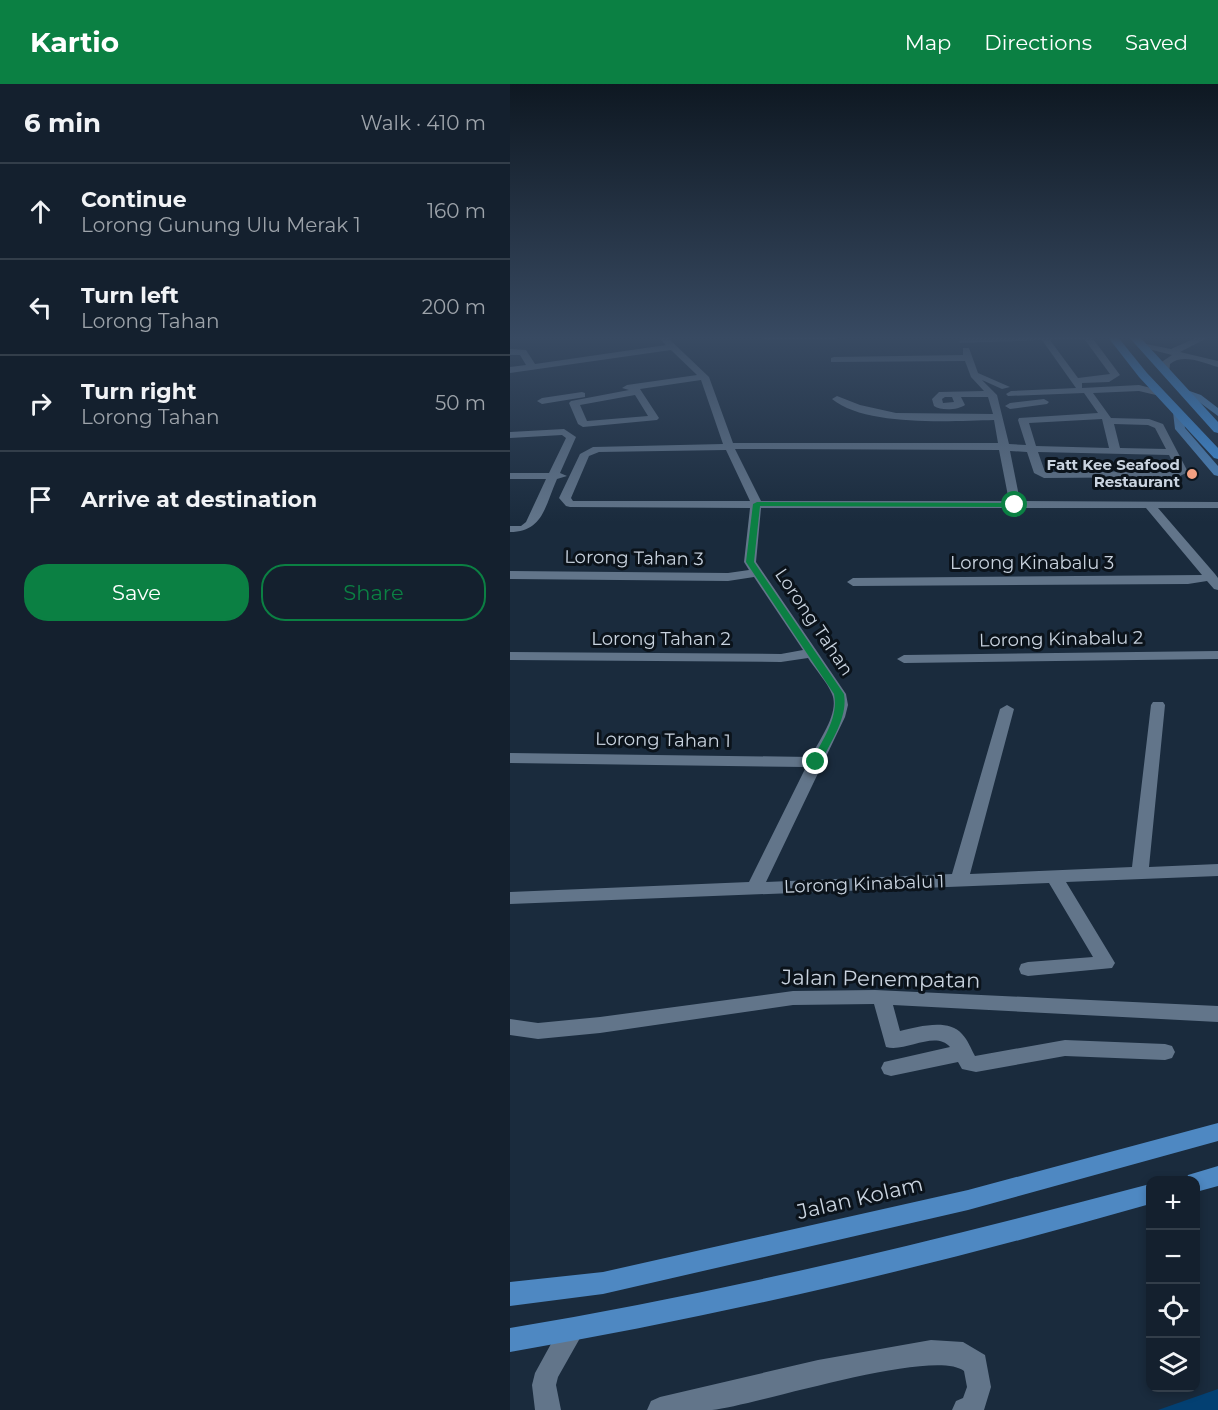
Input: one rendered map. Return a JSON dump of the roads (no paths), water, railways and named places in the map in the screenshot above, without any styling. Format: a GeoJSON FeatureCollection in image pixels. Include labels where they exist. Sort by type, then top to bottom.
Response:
{"type":"FeatureCollection","features":[{"type":"Feature","properties":{"kind":"highway"},"geometry":{"type":"LineString","coordinates":[[1165,398],[1218,455]]}},
{"type":"Feature","properties":{"kind":"highway"},"geometry":{"type":"LineString","coordinates":[[1189,398],[1218,429]]}},
{"type":"Feature","properties":{"kind":"main road"},"geometry":{"type":"LineString","coordinates":[[1198,398],[1218,413]]}},
{"type":"Feature","properties":{"kind":"main road"},"geometry":{"type":"LineString","coordinates":[[1178,412],[1180,429],[1194,448],[1218,473]]}},
{"type":"Feature","properties":{"kind":"main road","name":"Jalan Kolam"},"geometry":{"type":"LineString","coordinates":[[510,1294],[603,1283],[957,1202],[1218,1132]]}},
{"type":"Feature","properties":{"kind":"main road"},"geometry":{"type":"LineString","coordinates":[[1200,1181],[1218,1176]]}},
{"type":"Feature","properties":{"kind":"main road"},"geometry":{"type":"LineString","coordinates":[[510,1340],[572,1330],[757,1292],[972,1242],[1146,1195]]}},
{"type":"Feature","properties":{"kind":"street"},"geometry":{"type":"LineString","coordinates":[[542,401],[569,398]]}},
{"type":"Feature","properties":{"kind":"street"},"geometry":{"type":"LineString","coordinates":[[600,398],[574,403],[583,424],[654,418],[641,398]]}},
{"type":"Feature","properties":{"kind":"street"},"geometry":{"type":"LineString","coordinates":[[710,398],[729,446],[757,504]]}},
{"type":"Feature","properties":{"kind":"street"},"geometry":{"type":"LineString","coordinates":[[1000,398],[1005,400],[1018,419],[1023,420],[1106,418],[1149,422],[1159,426],[1183,472],[1178,474],[1044,475],[1039,473],[1023,420]]}},
{"type":"Feature","properties":{"kind":"street"},"geometry":{"type":"LineString","coordinates":[[837,399],[874,414],[895,417],[1020,398]]}},
{"type":"Feature","properties":{"kind":"street"},"geometry":{"type":"LineString","coordinates":[[1005,400],[1020,398]]}},
{"type":"Feature","properties":{"kind":"street"},"geometry":{"type":"LineString","coordinates":[[1090,398],[1106,418],[1115,450]]}},
{"type":"Feature","properties":{"kind":"street"},"geometry":{"type":"LineString","coordinates":[[1005,400],[1004,448],[1015,505]]}},
{"type":"Feature","properties":{"kind":"street"},"geometry":{"type":"LineString","coordinates":[[510,435],[564,432],[571,437],[531,524],[523,529],[510,529]]}},
{"type":"Feature","properties":{"kind":"street"},"geometry":{"type":"LineString","coordinates":[[1173,452],[978,446],[729,446],[597,449],[585,454],[565,498],[570,504],[1218,505]]}},
{"type":"Feature","properties":{"kind":"street"},"geometry":{"type":"LineString","coordinates":[[510,476],[574,476]]}},
{"type":"Feature","properties":{"kind":"street","name":"Lorong Tahan"},"geometry":{"type":"LineString","coordinates":[[754,889],[838,717],[841,705],[839,694],[757,573],[749,557],[757,504]]}},
{"type":"Feature","properties":{"kind":"street"},"geometry":{"type":"LineString","coordinates":[[1149,505],[1214,582]]}},
{"type":"Feature","properties":{"kind":"street","name":"Lorong Tahan 3"},"geometry":{"type":"LineString","coordinates":[[510,575],[728,577],[757,573]]}},
{"type":"Feature","properties":{"kind":"street","name":"Lorong Kinabalu 3"},"geometry":{"type":"LineString","coordinates":[[853,582],[1188,580],[1214,582]]}},
{"type":"Feature","properties":{"kind":"street","name":"Lorong Tahan 2"},"geometry":{"type":"LineString","coordinates":[[510,656],[781,658],[811,653]]}},
{"type":"Feature","properties":{"kind":"street","name":"Lorong Kinabalu 2"},"geometry":{"type":"LineString","coordinates":[[904,659],[1218,656]]}},
{"type":"Feature","properties":{"kind":"street"},"geometry":{"type":"LineString","coordinates":[[1140,873],[1158,705]]}},
{"type":"Feature","properties":{"kind":"street"},"geometry":{"type":"LineString","coordinates":[[958,880],[1007,709]]}},
{"type":"Feature","properties":{"kind":"street","name":"Lorong Tahan 1"},"geometry":{"type":"LineString","coordinates":[[510,758],[816,762]]}},
{"type":"Feature","properties":{"kind":"street","name":"Lorong Kinabalu 1"},"geometry":{"type":"LineString","coordinates":[[510,898],[1218,870]]}},
{"type":"Feature","properties":{"kind":"street"},"geometry":{"type":"LineString","coordinates":[[1028,969],[1106,963],[1054,877]]}},
{"type":"Feature","properties":{"kind":"street","name":"Jalan Penempatan"},"geometry":{"type":"LineString","coordinates":[[510,1027],[538,1030],[600,1025],[793,998],[882,998],[1218,1014]]}},
{"type":"Feature","properties":{"kind":"street"},"geometry":{"type":"LineString","coordinates":[[882,998],[892,1041],[924,1034],[945,1034],[954,1038],[961,1053],[969,1062],[976,1064],[1065,1048],[1165,1052]]}},
{"type":"Feature","properties":{"kind":"street"},"geometry":{"type":"LineString","coordinates":[[891,1068],[961,1053]]}},
{"type":"Feature","properties":{"kind":"street"},"geometry":{"type":"LineString","coordinates":[[548,1410],[544,1385],[547,1373],[572,1330]]}},
{"type":"Feature","properties":{"kind":"street"},"geometry":{"type":"LineString","coordinates":[[660,1410],[818,1372],[931,1352],[963,1354],[976,1364],[979,1387],[974,1406],[965,1410]]}},
{"type":"Feature","properties":{"kind":"place","name":"Fatt Kee Seafood Restaurant"},"geometry":{"type":"Point","coordinates":[1192,474]}}]}
